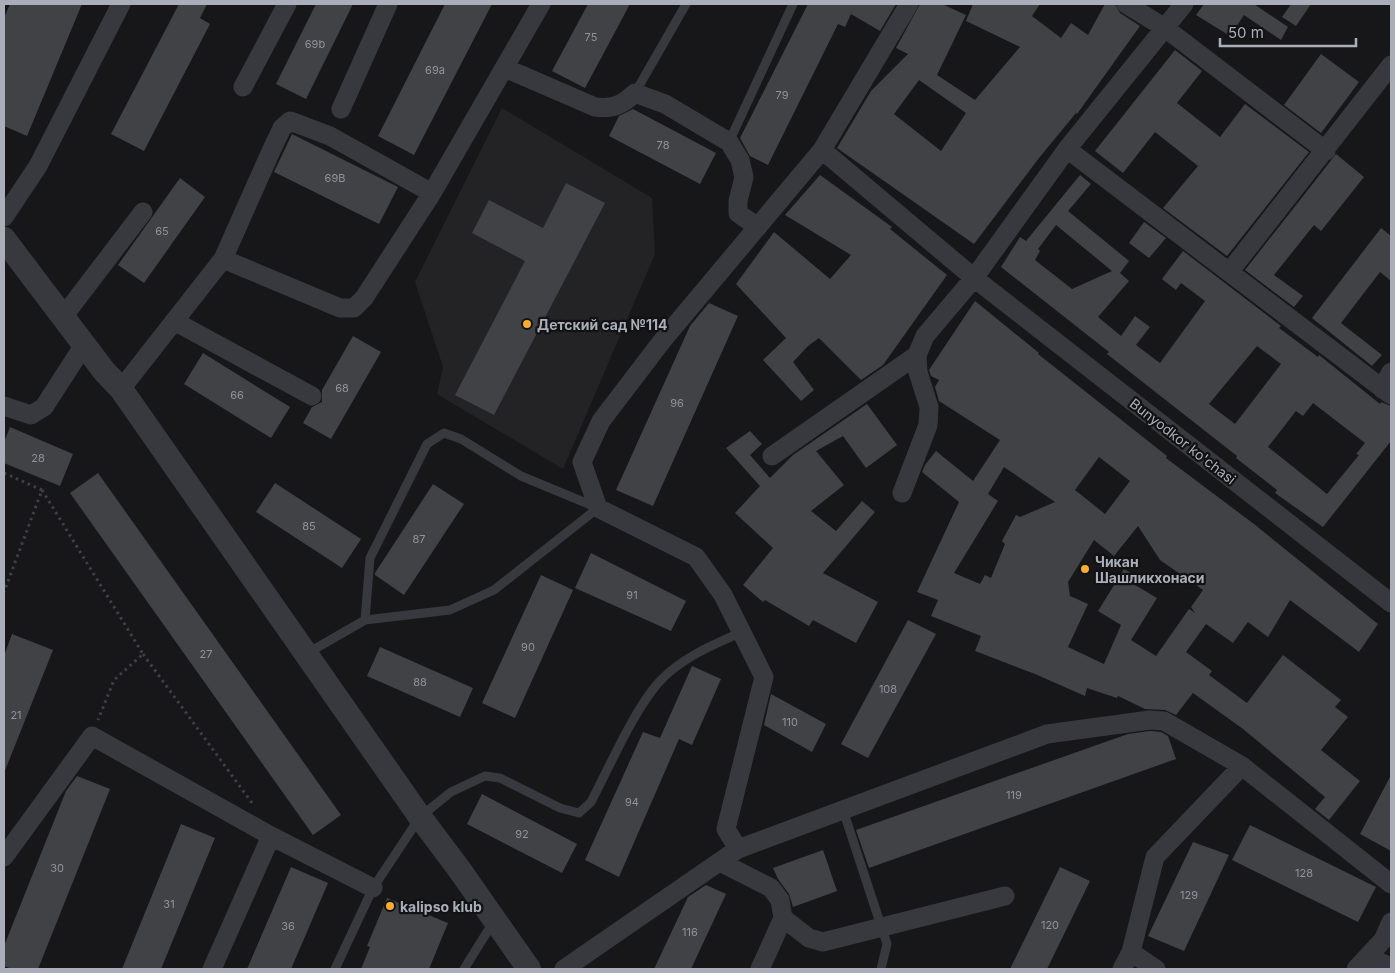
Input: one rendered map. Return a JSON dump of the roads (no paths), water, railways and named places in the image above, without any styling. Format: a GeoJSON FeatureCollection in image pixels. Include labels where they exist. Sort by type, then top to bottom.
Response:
{"type":"FeatureCollection","features":[{"type":"Feature","properties":{"kind":"street"},"geometry":{"type":"LineString","coordinates":[[4,217],[38,166],[121,4]]}},
{"type":"Feature","properties":{"kind":"street"},"geometry":{"type":"LineString","coordinates":[[243,87],[287,4]]}},
{"type":"Feature","properties":{"kind":"street"},"geometry":{"type":"LineString","coordinates":[[341,109],[388,4]]}},
{"type":"Feature","properties":{"kind":"street"},"geometry":{"type":"LineString","coordinates":[[223,259],[340,308],[354,308],[364,298],[432,193],[541,4]]}},
{"type":"Feature","properties":{"kind":"street"},"geometry":{"type":"LineString","coordinates":[[738,849],[726,829],[764,677],[723,595],[696,557],[598,508],[582,462],[601,422],[662,341],[756,226],[822,150],[909,4]]}},
{"type":"Feature","properties":{"kind":"street"},"geometry":{"type":"LineString","coordinates":[[1126,4],[1165,28],[1326,151]]}},
{"type":"Feature","properties":{"kind":"street"},"geometry":{"type":"LineString","coordinates":[[902,493],[928,425],[929,407],[918,372],[917,355],[925,336],[974,278],[1066,149],[1184,4]]}},
{"type":"Feature","properties":{"kind":"street"},"geometry":{"type":"LineString","coordinates":[[1230,271],[1326,151],[1391,65]]}},
{"type":"Feature","properties":{"kind":"street"},"geometry":{"type":"LineString","coordinates":[[504,68],[595,107],[610,109],[623,104],[635,93],[665,104],[729,142],[740,160],[744,177],[738,201],[738,213],[756,226]]}},
{"type":"Feature","properties":{"kind":"street"},"geometry":{"type":"LineString","coordinates":[[121,389],[223,259],[282,128],[290,121],[330,136],[432,193]]}},
{"type":"Feature","properties":{"kind":"street"},"geometry":{"type":"LineString","coordinates":[[1066,149],[1230,271],[1387,392],[1391,372]]}},
{"type":"Feature","properties":{"kind":"street","name":"Bunyodkor ko'chasi"},"geometry":{"type":"LineString","coordinates":[[822,150],[974,278],[1391,603]]}},
{"type":"Feature","properties":{"kind":"street"},"geometry":{"type":"LineString","coordinates":[[63,318],[143,212]]}},
{"type":"Feature","properties":{"kind":"street"},"geometry":{"type":"LineString","coordinates":[[4,239],[84,345],[121,389],[528,969]]}},
{"type":"Feature","properties":{"kind":"street"},"geometry":{"type":"LineString","coordinates":[[174,321],[312,396]]}},
{"type":"Feature","properties":{"kind":"street"},"geometry":{"type":"LineString","coordinates":[[4,406],[31,415],[44,407],[84,345]]}},
{"type":"Feature","properties":{"kind":"street"},"geometry":{"type":"LineString","coordinates":[[772,456],[917,355]]}},
{"type":"Feature","properties":{"kind":"street"},"geometry":{"type":"LineString","coordinates":[[564,969],[738,849],[1047,734],[1150,720],[1164,721],[1242,766],[1391,884]]}},
{"type":"Feature","properties":{"kind":"street"},"geometry":{"type":"LineString","coordinates":[[4,857],[92,736],[271,836],[373,888]]}},
{"type":"Feature","properties":{"kind":"street"},"geometry":{"type":"LineString","coordinates":[[1122,969],[1131,952],[1155,856],[1242,766]]}},
{"type":"Feature","properties":{"kind":"street"},"geometry":{"type":"LineString","coordinates":[[212,969],[271,836]]}},
{"type":"Feature","properties":{"kind":"street"},"geometry":{"type":"LineString","coordinates":[[720,862],[771,888],[780,900],[783,918],[760,969]]}},
{"type":"Feature","properties":{"kind":"street"},"geometry":{"type":"LineString","coordinates":[[783,918],[809,938],[823,942],[1005,896]]}},
{"type":"Feature","properties":{"kind":"street"},"geometry":{"type":"LineString","coordinates":[[1362,963],[1383,940],[1391,922]]}},
{"type":"Feature","properties":{"kind":"street"},"geometry":{"type":"LineString","coordinates":[[1131,952],[1156,969]]}},
{"type":"Feature","properties":{"kind":"street"},"geometry":{"type":"LineString","coordinates":[[1362,963],[1391,967]]}},
{"type":"Feature","properties":{"kind":"lane"},"geometry":{"type":"LineString","coordinates":[[635,93],[686,4]]}},
{"type":"Feature","properties":{"kind":"lane"},"geometry":{"type":"LineString","coordinates":[[729,142],[793,4]]}},
{"type":"Feature","properties":{"kind":"lane"},"geometry":{"type":"LineString","coordinates":[[306,654],[365,620],[450,610],[494,590],[598,508],[521,476],[461,439],[444,433],[428,444],[370,558],[365,620]]}},
{"type":"Feature","properties":{"kind":"lane"},"geometry":{"type":"LineString","coordinates":[[335,969],[373,888],[420,817],[451,792],[485,776],[500,778],[560,808],[579,813],[591,802],[641,708],[662,678],[700,652],[742,632]]}},
{"type":"Feature","properties":{"kind":"lane"},"geometry":{"type":"LineString","coordinates":[[843,810],[887,944],[881,969]]}},
{"type":"Feature","properties":{"kind":"lane"},"geometry":{"type":"LineString","coordinates":[[464,969],[495,920]]}},
{"type":"Feature","properties":{"kind":"place","name":"Детский сад №114"},"geometry":{"type":"Point","coordinates":[527,324]}},
{"type":"Feature","properties":{"kind":"place","name":"Чикан Шашликхонаси"},"geometry":{"type":"Point","coordinates":[1085,569]}},
{"type":"Feature","properties":{"kind":"place","name":"kalipso klub"},"geometry":{"type":"Point","coordinates":[390,906]}}]}
